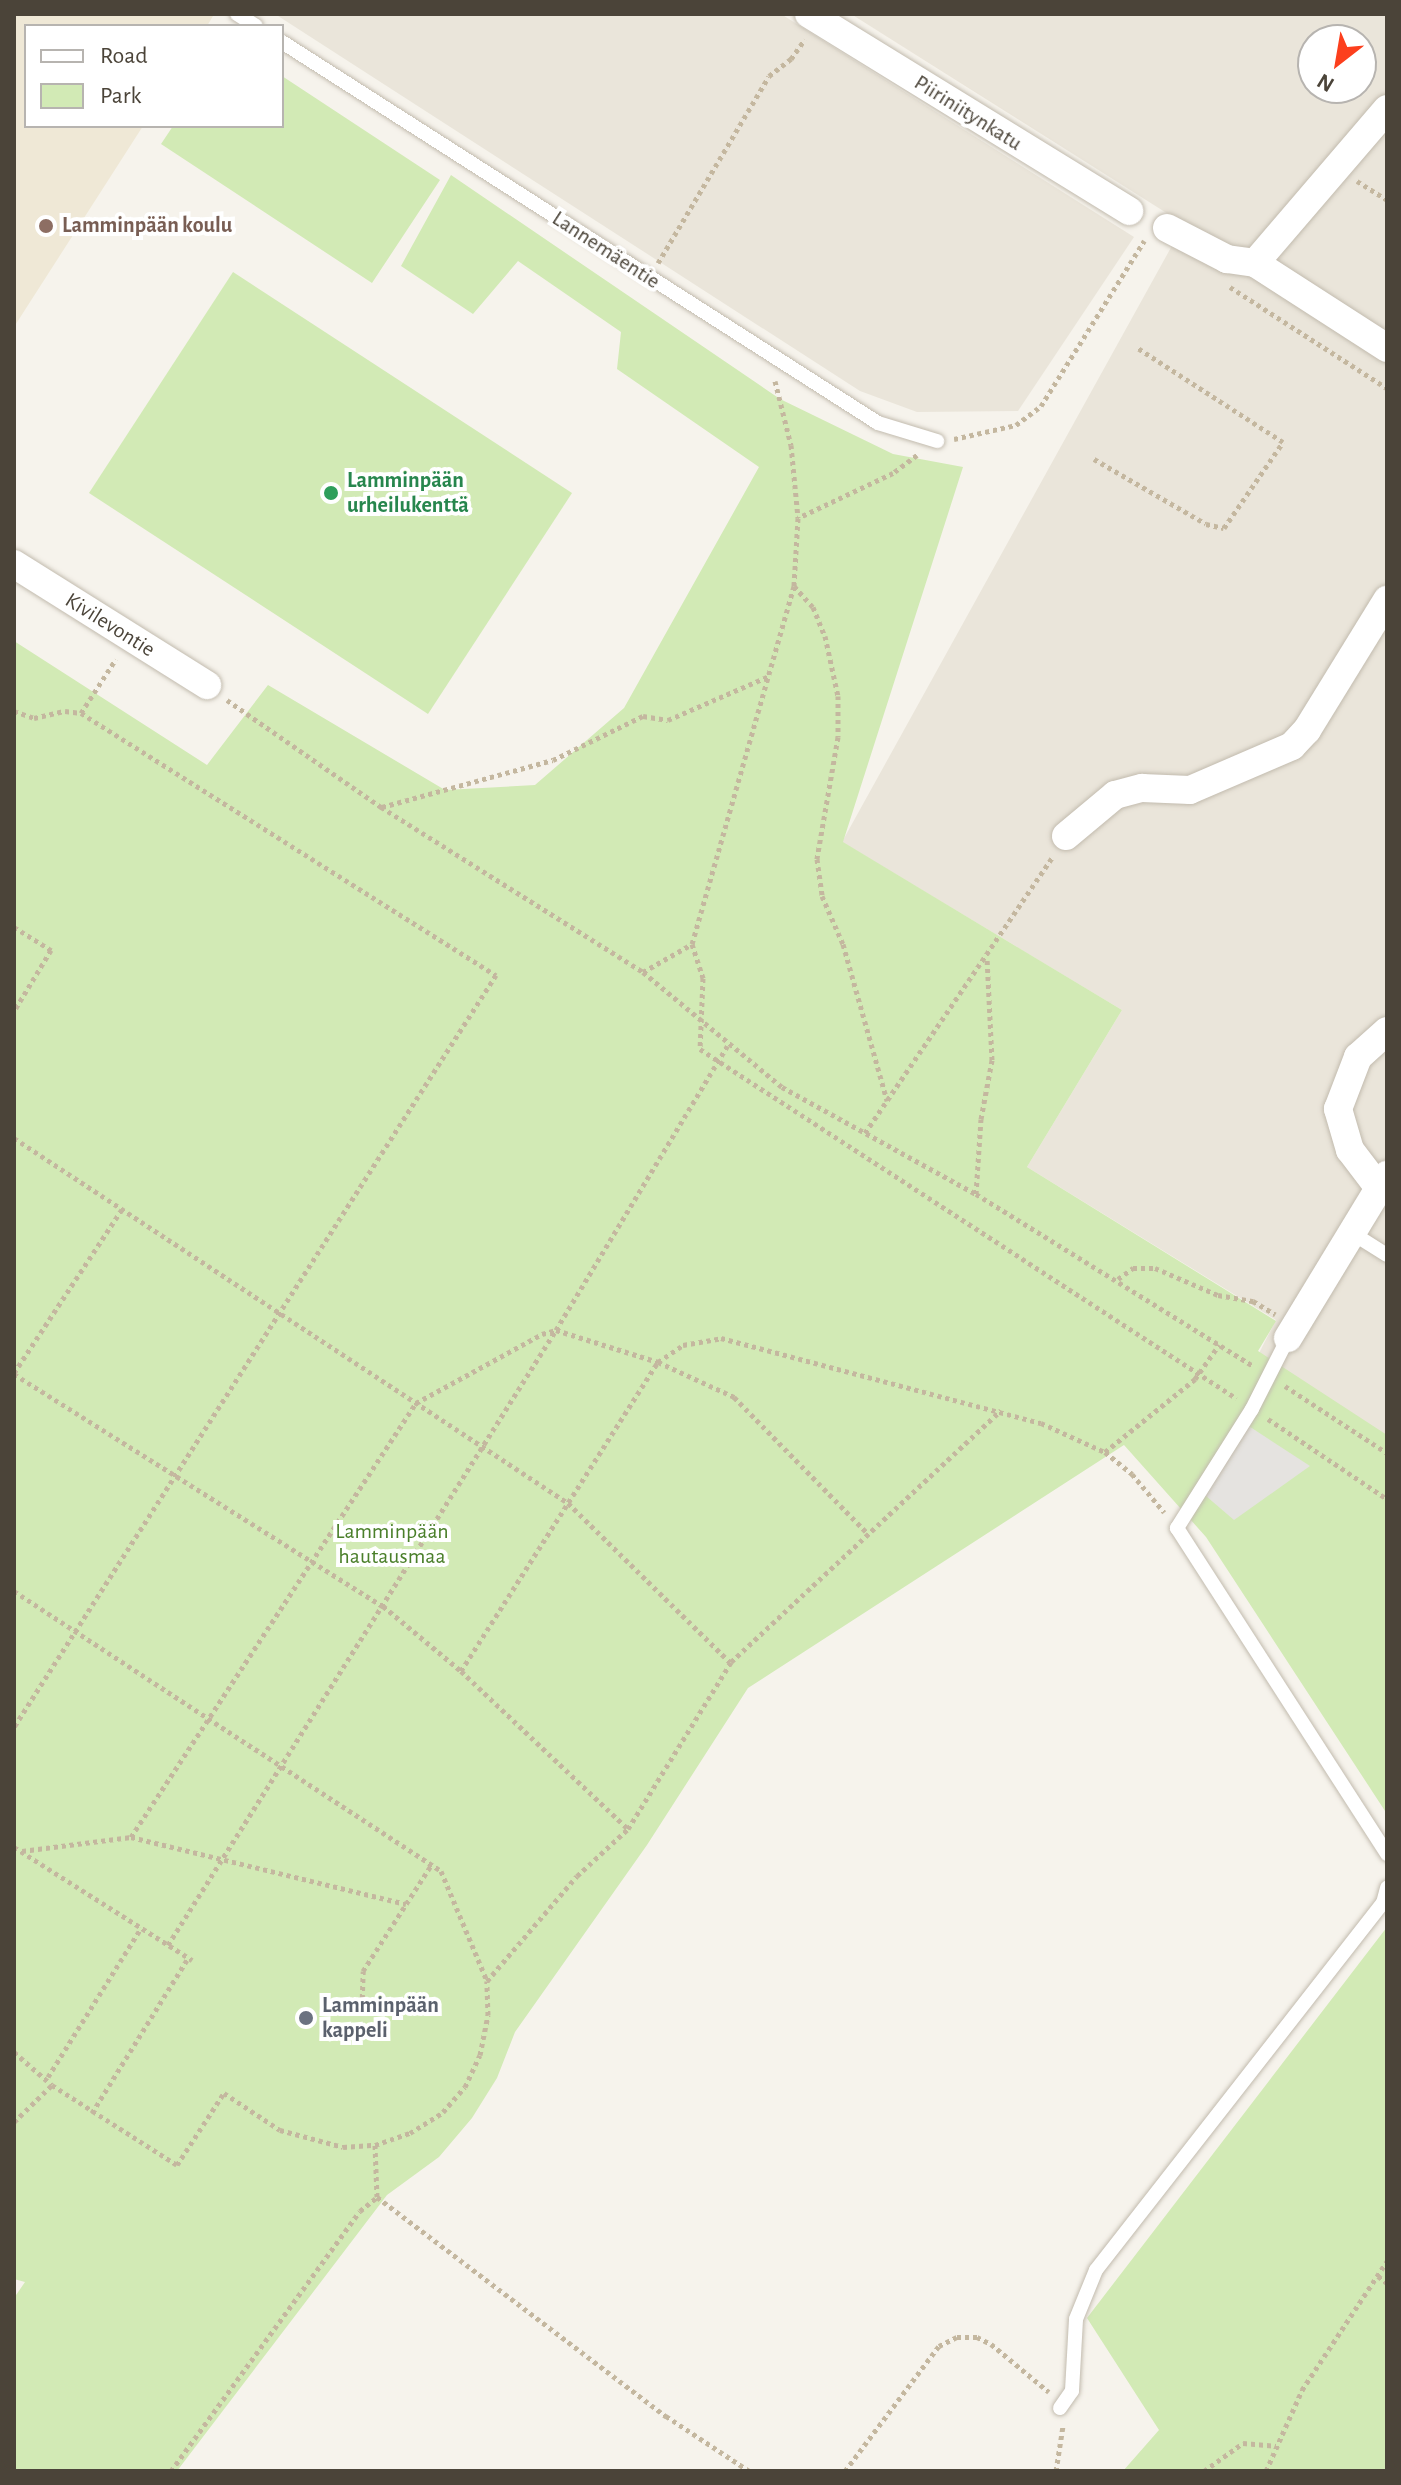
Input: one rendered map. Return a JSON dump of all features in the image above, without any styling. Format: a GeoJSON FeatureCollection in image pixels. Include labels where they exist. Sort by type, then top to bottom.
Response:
{"type":"FeatureCollection","features":[{"type":"Feature","properties":{"kind":"street","name":"Piiriniitynkatu"},"geometry":{"type":"LineString","coordinates":[[813,17],[1129,211]]}},
{"type":"Feature","properties":{"kind":"street"},"geometry":{"type":"LineString","coordinates":[[1255,263],[1387,109]]}},
{"type":"Feature","properties":{"kind":"street"},"geometry":{"type":"LineString","coordinates":[[1158,232],[1227,259],[1255,263],[1387,348]]}},
{"type":"Feature","properties":{"kind":"street","name":"Kivilevontie"},"geometry":{"type":"LineString","coordinates":[[14,564],[207,685]]}},
{"type":"Feature","properties":{"kind":"street"},"geometry":{"type":"LineString","coordinates":[[1066,836],[1115,795],[1142,788],[1190,790],[1292,746],[1307,730],[1387,600]]}},
{"type":"Feature","properties":{"kind":"street"},"geometry":{"type":"LineString","coordinates":[[1291,1334],[1383,1181],[1350,1150],[1338,1109],[1358,1057],[1387,1031]]}},
{"type":"Feature","properties":{"kind":"lane","name":"Lannemäentie"},"geometry":{"type":"LineString","coordinates":[[284,43],[878,423],[937,441]]}},
{"type":"Feature","properties":{"kind":"lane"},"geometry":{"type":"LineString","coordinates":[[1352,1233],[1387,1255]]}},
{"type":"Feature","properties":{"kind":"lane"},"geometry":{"type":"LineString","coordinates":[[1291,1334],[1252,1409],[1177,1528],[1387,1854]]}},
{"type":"Feature","properties":{"kind":"lane"},"geometry":{"type":"LineString","coordinates":[[1060,2408],[1072,2391],[1076,2319],[1096,2270],[1383,1903],[1387,1888]]}},
{"type":"Feature","properties":{"kind":"path"},"geometry":{"type":"LineString","coordinates":[[649,278],[769,76],[791,59],[813,17]]}},
{"type":"Feature","properties":{"kind":"path"},"geometry":{"type":"LineString","coordinates":[[1338,169],[1387,200]]}},
{"type":"Feature","properties":{"kind":"path"},"geometry":{"type":"LineString","coordinates":[[798,518],[893,473],[937,441],[984,436],[1035,412],[1158,232]]}},
{"type":"Feature","properties":{"kind":"path"},"geometry":{"type":"LineString","coordinates":[[1215,278],[1387,388]]}},
{"type":"Feature","properties":{"kind":"path"},"geometry":{"type":"LineString","coordinates":[[1094,459],[1206,524],[1224,528],[1283,442],[1136,347]]}},
{"type":"Feature","properties":{"kind":"path"},"geometry":{"type":"LineString","coordinates":[[765,352],[791,445],[798,518],[794,586],[692,944],[703,978],[700,1049],[1387,1499]]}},
{"type":"Feature","properties":{"kind":"path"},"geometry":{"type":"LineString","coordinates":[[794,586],[813,607],[825,636],[838,696],[838,737],[817,859],[822,896],[843,944],[887,1101]]}},
{"type":"Feature","properties":{"kind":"path"},"geometry":{"type":"LineString","coordinates":[[81,713],[130,637]]}},
{"type":"Feature","properties":{"kind":"path"},"geometry":{"type":"LineString","coordinates":[[381,807],[553,760],[643,716],[668,720],[769,676]]}},
{"type":"Feature","properties":{"kind":"path"},"geometry":{"type":"LineString","coordinates":[[207,685],[381,807],[643,972],[703,1019],[727,1046],[782,1087],[976,1194],[1118,1279],[1387,1453]]}},
{"type":"Feature","properties":{"kind":"path"},"geometry":{"type":"LineString","coordinates":[[14,711],[34,718],[65,711],[81,713],[496,975],[177,1480],[14,1727]]}},
{"type":"Feature","properties":{"kind":"path"},"geometry":{"type":"LineString","coordinates":[[865,1133],[987,958],[1066,836]]}},
{"type":"Feature","properties":{"kind":"path"},"geometry":{"type":"LineString","coordinates":[[14,927],[51,950],[14,1011]]}},
{"type":"Feature","properties":{"kind":"path"},"geometry":{"type":"LineString","coordinates":[[643,972],[692,944]]}},
{"type":"Feature","properties":{"kind":"path"},"geometry":{"type":"LineString","coordinates":[[976,1194],[981,1119],[992,1060],[987,958]]}},
{"type":"Feature","properties":{"kind":"path"},"geometry":{"type":"LineString","coordinates":[[168,1945],[556,1330],[727,1046]]}},
{"type":"Feature","properties":{"kind":"path"},"geometry":{"type":"LineString","coordinates":[[14,1138],[568,1503],[731,1662]]}},
{"type":"Feature","properties":{"kind":"path"},"geometry":{"type":"LineString","coordinates":[[122,1209],[14,1373],[177,1480],[383,1606],[461,1671],[628,1829]]}},
{"type":"Feature","properties":{"kind":"path"},"geometry":{"type":"LineString","coordinates":[[1118,1279],[1143,1266],[1169,1271],[1218,1295],[1253,1301],[1291,1334]]}},
{"type":"Feature","properties":{"kind":"path"},"geometry":{"type":"LineString","coordinates":[[131,1837],[416,1403],[556,1330],[658,1362],[734,1397],[866,1532]]}},
{"type":"Feature","properties":{"kind":"path"},"geometry":{"type":"LineString","coordinates":[[461,1671],[658,1362],[683,1345],[721,1338],[1001,1410],[1105,1452],[1132,1474],[1177,1528]]}},
{"type":"Feature","properties":{"kind":"path"},"geometry":{"type":"LineString","coordinates":[[1105,1452],[1200,1374],[1219,1345]]}},
{"type":"Feature","properties":{"kind":"path"},"geometry":{"type":"LineString","coordinates":[[487,1981],[545,1911],[628,1829],[731,1662],[866,1532],[1001,1410]]}},
{"type":"Feature","properties":{"kind":"path"},"geometry":{"type":"LineString","coordinates":[[14,1591],[441,1871],[487,1981],[483,2041],[465,2087],[443,2112],[410,2133],[375,2145],[309,2141],[280,2130],[224,2093],[177,2165],[92,2113],[52,2085],[48,2077],[14,2052]]}},
{"type":"Feature","properties":{"kind":"path"},"geometry":{"type":"LineString","coordinates":[[22,1851],[131,1837],[225,1856],[406,1904]]}},
{"type":"Feature","properties":{"kind":"path"},"geometry":{"type":"LineString","coordinates":[[14,1847],[190,1959],[92,2113]]}},
{"type":"Feature","properties":{"kind":"path"},"geometry":{"type":"LineString","coordinates":[[362,2006],[363,1971],[432,1864]]}},
{"type":"Feature","properties":{"kind":"path"},"geometry":{"type":"LineString","coordinates":[[48,2077],[141,1928]]}},
{"type":"Feature","properties":{"kind":"path"},"geometry":{"type":"LineString","coordinates":[[14,2122],[52,2085]]}},
{"type":"Feature","properties":{"kind":"path"},"geometry":{"type":"LineString","coordinates":[[375,2145],[377,2197]]}},
{"type":"Feature","properties":{"kind":"path"},"geometry":{"type":"LineString","coordinates":[[171,2471],[360,2211],[377,2197]]}},
{"type":"Feature","properties":{"kind":"path"},"geometry":{"type":"LineString","coordinates":[[377,2197],[666,2416],[749,2471]]}},
{"type":"Feature","properties":{"kind":"path"},"geometry":{"type":"LineString","coordinates":[[1266,2471],[1302,2390],[1387,2261]]}},
{"type":"Feature","properties":{"kind":"path"},"geometry":{"type":"LineString","coordinates":[[1378,2276],[1387,2283]]}},
{"type":"Feature","properties":{"kind":"path"},"geometry":{"type":"LineString","coordinates":[[845,2471],[939,2346],[957,2337],[977,2337],[991,2344],[1047,2388],[1060,2408],[1064,2435],[1056,2471]]}},
{"type":"Feature","properties":{"kind":"path"},"geometry":{"type":"LineString","coordinates":[[1204,2471],[1243,2443],[1276,2446]]}},
{"type":"Feature","properties":{"kind":"shaded area","name":"Lamminpään koulu"},"geometry":{"type":"Polygon","coordinates":[[[14,14],[213,16],[208,24],[24,24],[24,128],[142,128],[14,327],[14,14]]]}},
{"type":"Feature","properties":{"kind":"shaded area"},"geometry":{"type":"Polygon","coordinates":[[[275,14],[781,14],[1134,237],[1018,411],[917,412],[860,391],[275,14]]]}},
{"type":"Feature","properties":{"kind":"shaded area"},"geometry":{"type":"Polygon","coordinates":[[[851,14],[1387,14],[1387,1443],[1256,1359],[1276,1320],[1027,1167],[1122,1010],[842,842],[1184,224],[851,14]]]}},
{"type":"Feature","properties":{"kind":"shaded area"},"geometry":{"type":"Polygon","coordinates":[[[1238,1419],[1310,1466],[1234,1520],[1199,1490],[1238,1419]]]}},
{"type":"Feature","properties":{"kind":"green space"},"geometry":{"type":"Polygon","coordinates":[[[284,77],[440,180],[372,283],[161,144],[172,128],[284,128],[284,77]]]}},
{"type":"Feature","properties":{"kind":"green space","name":"Lamminpään hautausmaa"},"geometry":{"type":"Polygon","coordinates":[[[451,175],[780,399],[893,454],[963,467],[843,842],[1122,1010],[1027,1167],[1276,1321],[1258,1351],[1387,1435],[1387,1814],[1206,1537],[1124,1445],[748,1688],[647,1845],[515,2032],[497,2078],[472,2118],[439,2157],[387,2195],[177,2471],[14,2471],[14,2298],[25,2282],[14,2279],[14,641],[207,765],[268,685],[445,790],[535,785],[624,708],[759,467],[617,369],[621,332],[518,261],[473,314],[401,266],[451,175]]]}},
{"type":"Feature","properties":{"kind":"green space","name":"Lamminpään urheilukenttä"},"geometry":{"type":"Polygon","coordinates":[[[233,272],[572,493],[428,714],[89,493],[233,272]]]}},
{"type":"Feature","properties":{"kind":"green space"},"geometry":{"type":"Polygon","coordinates":[[[1387,1927],[1387,2471],[1123,2471],[1159,2430],[1087,2318],[1387,1927]]]}},
{"type":"Feature","properties":{"kind":"place","name":"Lamminpään koulu"},"geometry":{"type":"Point","coordinates":[46,226]}},
{"type":"Feature","properties":{"kind":"place","name":"Lamminpään urheilukenttä"},"geometry":{"type":"Point","coordinates":[331,493]}},
{"type":"Feature","properties":{"kind":"place","name":"Lamminpään kappeli"},"geometry":{"type":"Point","coordinates":[306,2018]}}]}
